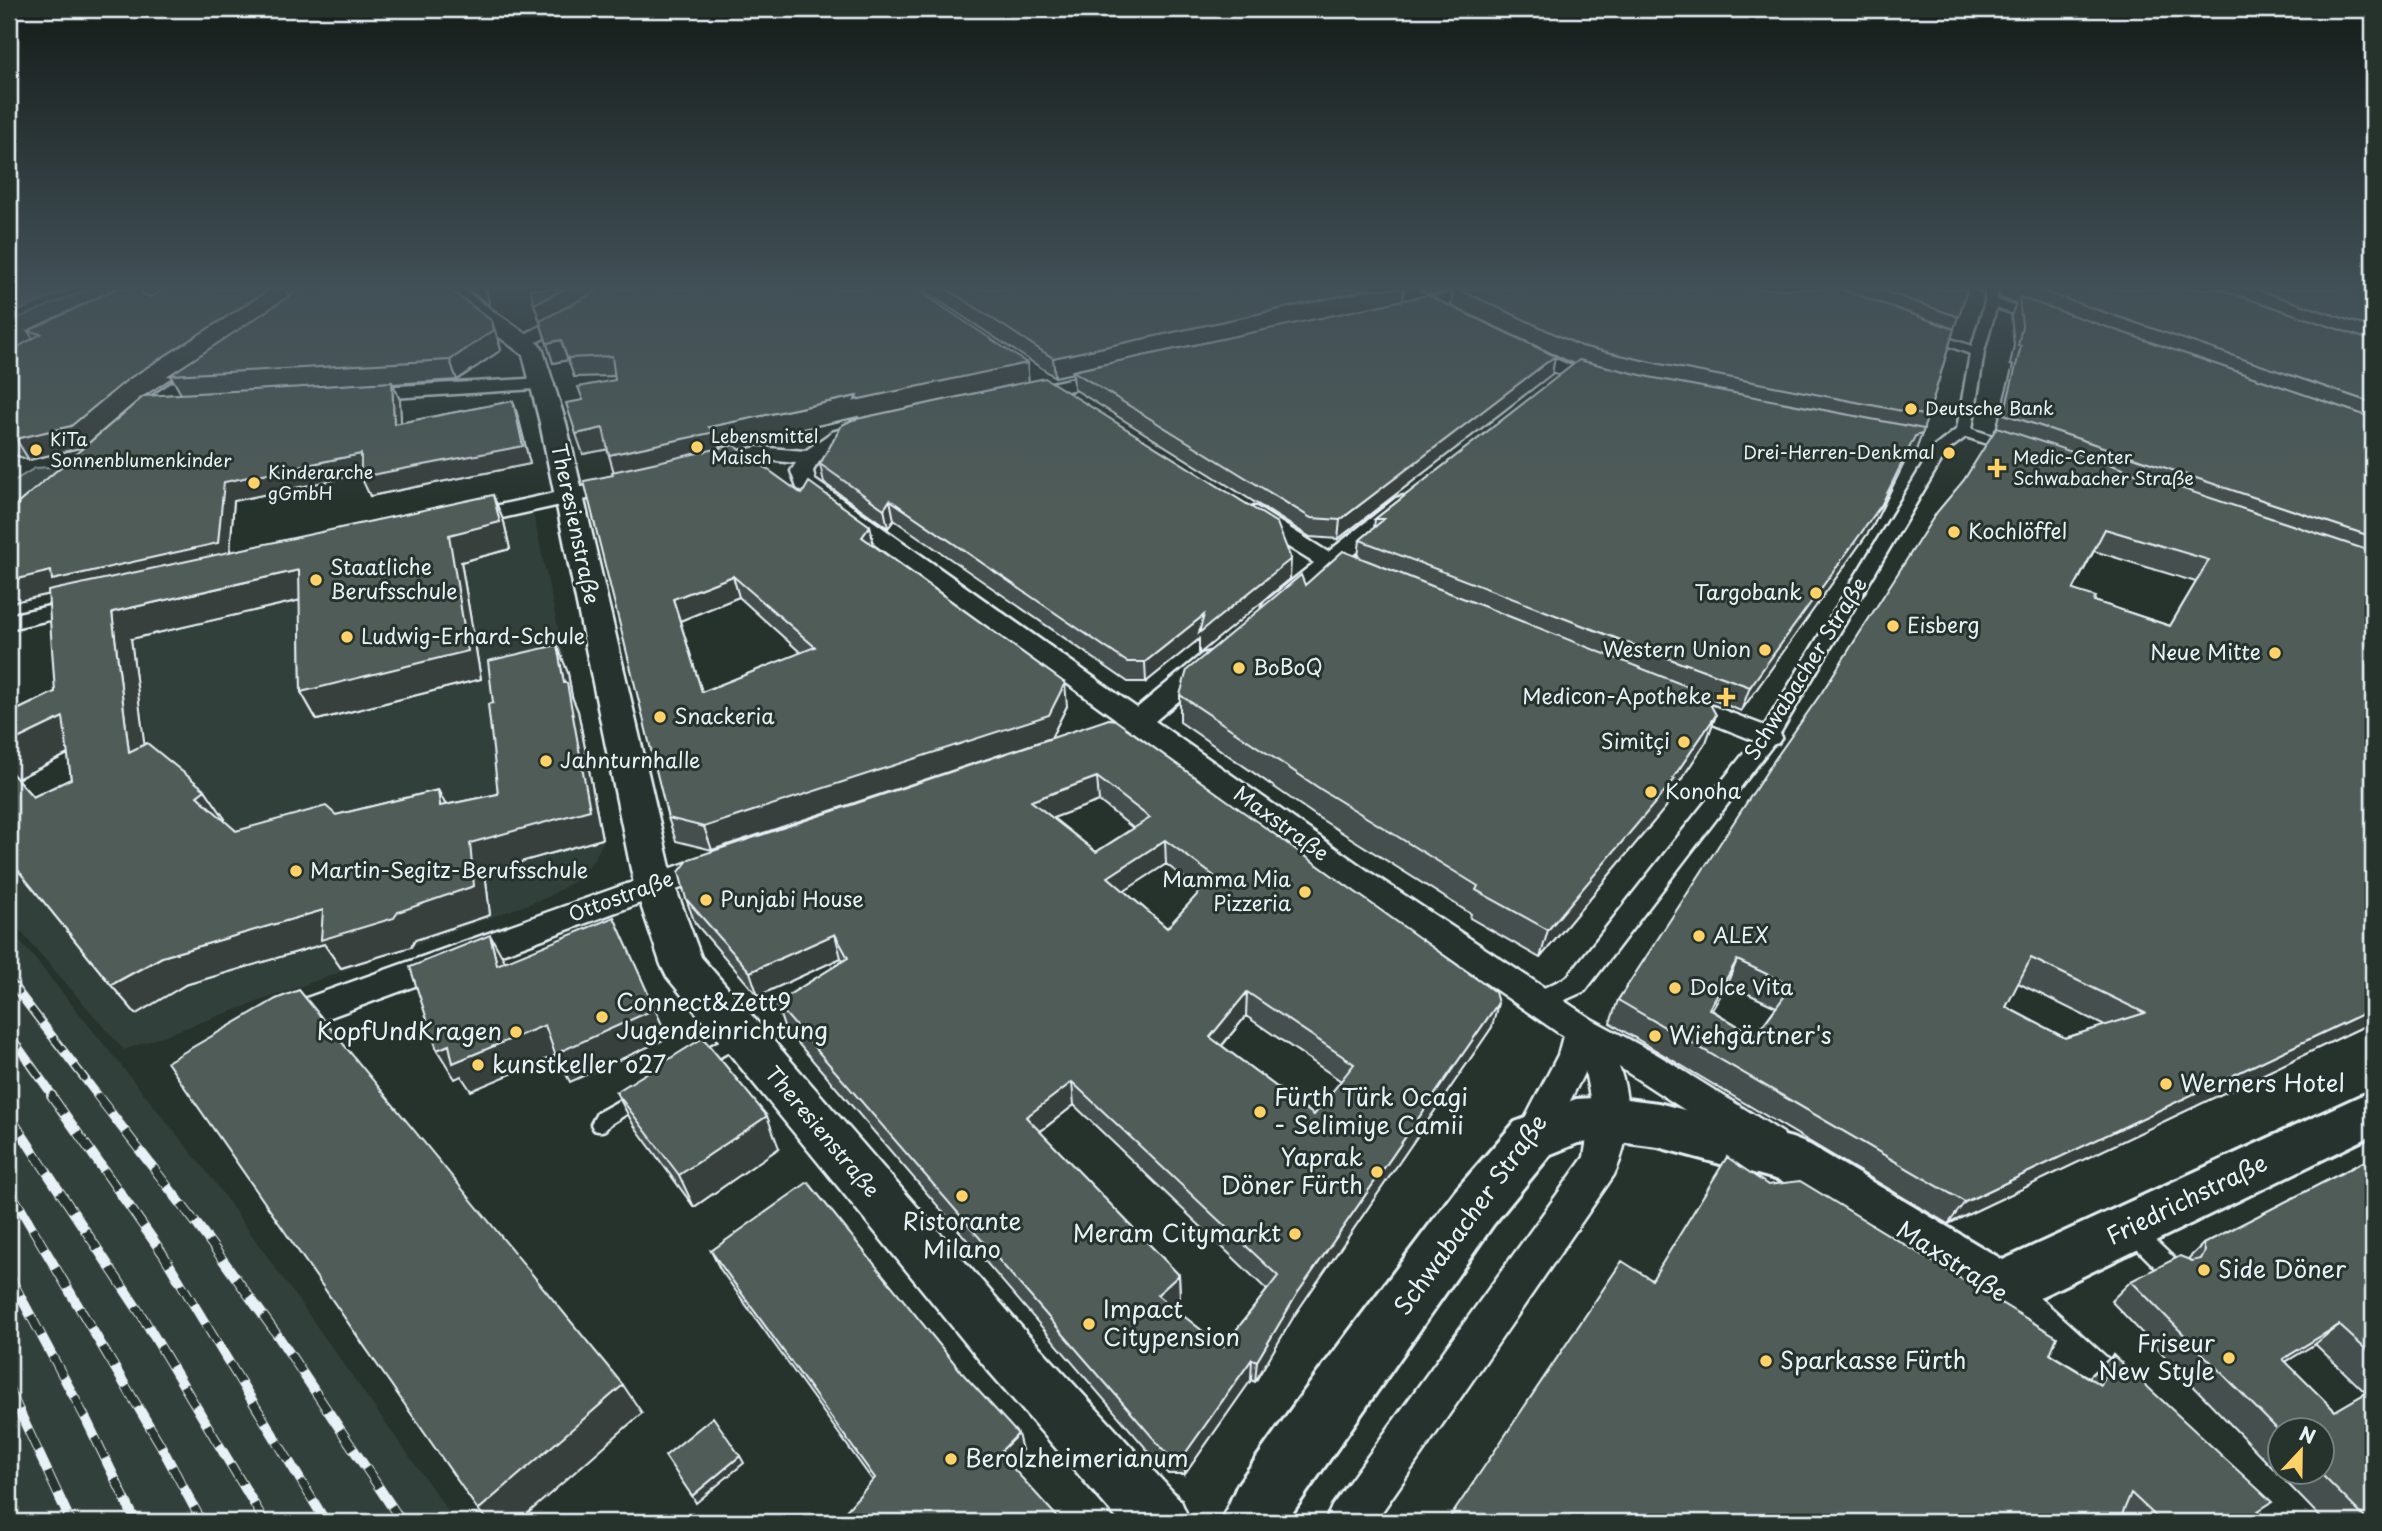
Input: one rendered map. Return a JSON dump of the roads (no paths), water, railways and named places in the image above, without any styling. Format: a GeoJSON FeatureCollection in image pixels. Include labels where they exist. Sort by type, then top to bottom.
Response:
{"type":"FeatureCollection","features":[{"type":"Feature","properties":{"kind":"main road","name":"Friedrichstraße"},"geometry":{"type":"LineString","coordinates":[[2001,1289],[2373,1111]]}},
{"type":"Feature","properties":{"kind":"main road","name":"Maxstraße"},"geometry":{"type":"LineString","coordinates":[[1533,1138],[1576,1121],[1611,1119],[1683,1130],[1792,1161],[2001,1289]]}},
{"type":"Feature","properties":{"kind":"main road","name":"Schwabacher Straße"},"geometry":{"type":"LineString","coordinates":[[1261,1517],[1474,1208],[1533,1138]]}},
{"type":"Feature","properties":{"kind":"street"},"geometry":{"type":"LineString","coordinates":[[122,428],[148,405],[218,360]]}},
{"type":"Feature","properties":{"kind":"street","name":"Theresienstraße"},"geometry":{"type":"LineString","coordinates":[[536,360],[544,384],[654,884],[682,965],[1005,1349],[1160,1522]]}},
{"type":"Feature","properties":{"kind":"street"},"geometry":{"type":"LineString","coordinates":[[1545,360],[1570,372],[1621,384]]}},
{"type":"Feature","properties":{"kind":"street"},"geometry":{"type":"LineString","coordinates":[[1977,360],[1964,431],[2030,454]]}},
{"type":"Feature","properties":{"kind":"street"},"geometry":{"type":"LineString","coordinates":[[998,400],[1133,370]]}},
{"type":"Feature","properties":{"kind":"street"},"geometry":{"type":"LineString","coordinates":[[1550,387],[1570,372]]}},
{"type":"Feature","properties":{"kind":"street"},"geometry":{"type":"LineString","coordinates":[[1031,374],[1076,403]]}},
{"type":"Feature","properties":{"kind":"street"},"geometry":{"type":"LineString","coordinates":[[339,395],[544,384]]}},
{"type":"Feature","properties":{"kind":"street"},"geometry":{"type":"LineString","coordinates":[[148,405],[189,403]]}},
{"type":"Feature","properties":{"kind":"street"},"geometry":{"type":"LineString","coordinates":[[690,469],[757,453],[808,458],[829,441],[849,431],[890,423]]}},
{"type":"Feature","properties":{"kind":"street","name":"Schwabacher Straße"},"geometry":{"type":"LineString","coordinates":[[1538,1002],[1576,984],[1768,737],[1934,447],[1964,431]]}},
{"type":"Feature","properties":{"kind":"street","name":"Maxstraße"},"geometry":{"type":"LineString","coordinates":[[808,458],[802,471],[805,483],[1357,879],[1581,1030],[1646,1065],[1792,1161]]}},
{"type":"Feature","properties":{"kind":"street"},"geometry":{"type":"LineString","coordinates":[[445,524],[649,478]]}},
{"type":"Feature","properties":{"kind":"street"},"geometry":{"type":"LineString","coordinates":[[1256,622],[1425,486]]}},
{"type":"Feature","properties":{"kind":"street"},"geometry":{"type":"LineString","coordinates":[[1236,504],[1328,562],[1367,578]]}},
{"type":"Feature","properties":{"kind":"street"},"geometry":{"type":"LineString","coordinates":[[9,622],[112,599]]}},
{"type":"Feature","properties":{"kind":"street"},"geometry":{"type":"LineString","coordinates":[[1100,734],[1138,721],[1226,648]]}},
{"type":"Feature","properties":{"kind":"street"},"geometry":{"type":"LineString","coordinates":[[1651,690],[1768,737]]}},
{"type":"Feature","properties":{"kind":"street","name":"Ottostraße"},"geometry":{"type":"LineString","coordinates":[[256,1030],[746,853]]}},
{"type":"Feature","properties":{"kind":"street"},"geometry":{"type":"LineString","coordinates":[[1348,1522],[1601,1163],[1611,1119],[1610,1086],[1600,1061],[1581,1030]]}},
{"type":"Feature","properties":{"kind":"street","name":"Schwabacher Straße"},"geometry":{"type":"LineString","coordinates":[[1533,1138],[1575,1056],[1581,1030]]}},
{"type":"Feature","properties":{"kind":"street","name":"Maxstraße"},"geometry":{"type":"LineString","coordinates":[[2001,1289],[2148,1423]]}},
{"type":"Feature","properties":{"kind":"lane"},"geometry":{"type":"LineString","coordinates":[[683,1071],[740,1037]]}},
{"type":"Feature","properties":{"kind":"lane"},"geometry":{"type":"LineString","coordinates":[[600,1124],[603,1119],[660,1085]]}},
{"type":"Feature","properties":{"kind":"lane"},"geometry":{"type":"LineString","coordinates":[[2129,1228],[2172,1270]]}},
{"type":"Feature","properties":{"kind":"railway"},"geometry":{"type":"LineString","coordinates":[[9,980],[98,1096]]}},
{"type":"Feature","properties":{"kind":"railway"},"geometry":{"type":"LineString","coordinates":[[9,1034],[53,1096]]}},
{"type":"Feature","properties":{"kind":"railway"},"geometry":{"type":"LineString","coordinates":[[51,1095],[163,1254],[326,1522]]}},
{"type":"Feature","properties":{"kind":"railway"},"geometry":{"type":"LineString","coordinates":[[97,1095],[199,1227],[278,1336],[402,1522]]}},
{"type":"Feature","properties":{"kind":"railway"},"geometry":{"type":"LineString","coordinates":[[9,1115],[142,1316],[265,1522]]}},
{"type":"Feature","properties":{"kind":"railway"},"geometry":{"type":"LineString","coordinates":[[9,1189],[160,1444],[202,1522]]}},
{"type":"Feature","properties":{"kind":"railway"},"geometry":{"type":"LineString","coordinates":[[9,1275],[87,1421],[136,1522]]}},
{"type":"Feature","properties":{"kind":"railway"},"geometry":{"type":"LineString","coordinates":[[9,1389],[71,1522]]}},
{"type":"Feature","properties":{"kind":"railway"},"geometry":{"type":"LineString","coordinates":[[9,1510],[14,1522]]}},
{"type":"Feature","properties":{"kind":"place","name":"Deutsche Bank"},"geometry":{"type":"Point","coordinates":[1911,409]}},
{"type":"Feature","properties":{"kind":"place","name":"Lebensmittel Maisch"},"geometry":{"type":"Point","coordinates":[697,447]}},
{"type":"Feature","properties":{"kind":"place","name":"KiTa Sonnenblumenkinder"},"geometry":{"type":"Point","coordinates":[36,450]}},
{"type":"Feature","properties":{"kind":"place","name":"Drei-Herren-Denkmal"},"geometry":{"type":"Point","coordinates":[1949,453]}},
{"type":"Feature","properties":{"kind":"place","name":"Medic-Center Schwabacher Straße"},"geometry":{"type":"Point","coordinates":[1997,468]}},
{"type":"Feature","properties":{"kind":"place","name":"Kinderarche gGmbH"},"geometry":{"type":"Point","coordinates":[254,483]}},
{"type":"Feature","properties":{"kind":"place","name":"Kochlöffel"},"geometry":{"type":"Point","coordinates":[1954,532]}},
{"type":"Feature","properties":{"kind":"place","name":"Staatliche Berufsschule"},"geometry":{"type":"Point","coordinates":[316,580]}},
{"type":"Feature","properties":{"kind":"place","name":"Targobank"},"geometry":{"type":"Point","coordinates":[1816,593]}},
{"type":"Feature","properties":{"kind":"place","name":"Eisberg"},"geometry":{"type":"Point","coordinates":[1893,626]}},
{"type":"Feature","properties":{"kind":"place","name":"Ludwig-Erhard-Schule"},"geometry":{"type":"Point","coordinates":[347,637]}},
{"type":"Feature","properties":{"kind":"place","name":"Western Union"},"geometry":{"type":"Point","coordinates":[1765,650]}},
{"type":"Feature","properties":{"kind":"place","name":"Neue Mitte"},"geometry":{"type":"Point","coordinates":[2275,653]}},
{"type":"Feature","properties":{"kind":"place","name":"BoBoQ"},"geometry":{"type":"Point","coordinates":[1239,668]}},
{"type":"Feature","properties":{"kind":"place","name":"Medicon-Apotheke"},"geometry":{"type":"Point","coordinates":[1726,697]}},
{"type":"Feature","properties":{"kind":"place","name":"Snackeria"},"geometry":{"type":"Point","coordinates":[660,717]}},
{"type":"Feature","properties":{"kind":"place","name":"Simitçi"},"geometry":{"type":"Point","coordinates":[1684,742]}},
{"type":"Feature","properties":{"kind":"place","name":"Jahnturnhalle"},"geometry":{"type":"Point","coordinates":[546,761]}},
{"type":"Feature","properties":{"kind":"place","name":"Konoha"},"geometry":{"type":"Point","coordinates":[1651,792]}},
{"type":"Feature","properties":{"kind":"place","name":"Martin-Segitz-Berufsschule"},"geometry":{"type":"Point","coordinates":[296,871]}},
{"type":"Feature","properties":{"kind":"place","name":"Mamma Mia Pizzeria"},"geometry":{"type":"Point","coordinates":[1305,892]}},
{"type":"Feature","properties":{"kind":"place","name":"Punjabi House"},"geometry":{"type":"Point","coordinates":[706,900]}},
{"type":"Feature","properties":{"kind":"place","name":"ALEX"},"geometry":{"type":"Point","coordinates":[1699,936]}},
{"type":"Feature","properties":{"kind":"place","name":"Dolce Vita"},"geometry":{"type":"Point","coordinates":[1675,988]}},
{"type":"Feature","properties":{"kind":"place","name":"Connect&Zett9 Jugendeinrichtung"},"geometry":{"type":"Point","coordinates":[602,1017]}},
{"type":"Feature","properties":{"kind":"place","name":"KopfUndKragen"},"geometry":{"type":"Point","coordinates":[516,1032]}},
{"type":"Feature","properties":{"kind":"place","name":"Wiehgärtner's"},"geometry":{"type":"Point","coordinates":[1655,1036]}},
{"type":"Feature","properties":{"kind":"place","name":"kunstkeller o27"},"geometry":{"type":"Point","coordinates":[478,1065]}},
{"type":"Feature","properties":{"kind":"place","name":"Werners Hotel"},"geometry":{"type":"Point","coordinates":[2166,1084]}},
{"type":"Feature","properties":{"kind":"place","name":"Fürth Türk Ocagi - Selimiye Camii"},"geometry":{"type":"Point","coordinates":[1260,1112]}},
{"type":"Feature","properties":{"kind":"place","name":"Yaprak Döner Fürth"},"geometry":{"type":"Point","coordinates":[1377,1172]}},
{"type":"Feature","properties":{"kind":"place","name":"Ristorante Milano"},"geometry":{"type":"Point","coordinates":[962,1196]}},
{"type":"Feature","properties":{"kind":"place","name":"Meram Citymarkt"},"geometry":{"type":"Point","coordinates":[1295,1234]}},
{"type":"Feature","properties":{"kind":"place","name":"Side Döner"},"geometry":{"type":"Point","coordinates":[2204,1270]}},
{"type":"Feature","properties":{"kind":"place","name":"Impact Citypension"},"geometry":{"type":"Point","coordinates":[1089,1324]}},
{"type":"Feature","properties":{"kind":"place","name":"Friseur New Style"},"geometry":{"type":"Point","coordinates":[2229,1358]}},
{"type":"Feature","properties":{"kind":"place","name":"Sparkasse Fürth"},"geometry":{"type":"Point","coordinates":[1766,1361]}},
{"type":"Feature","properties":{"kind":"place","name":"Berolzheimerianum"},"geometry":{"type":"Point","coordinates":[951,1459]}}]}
